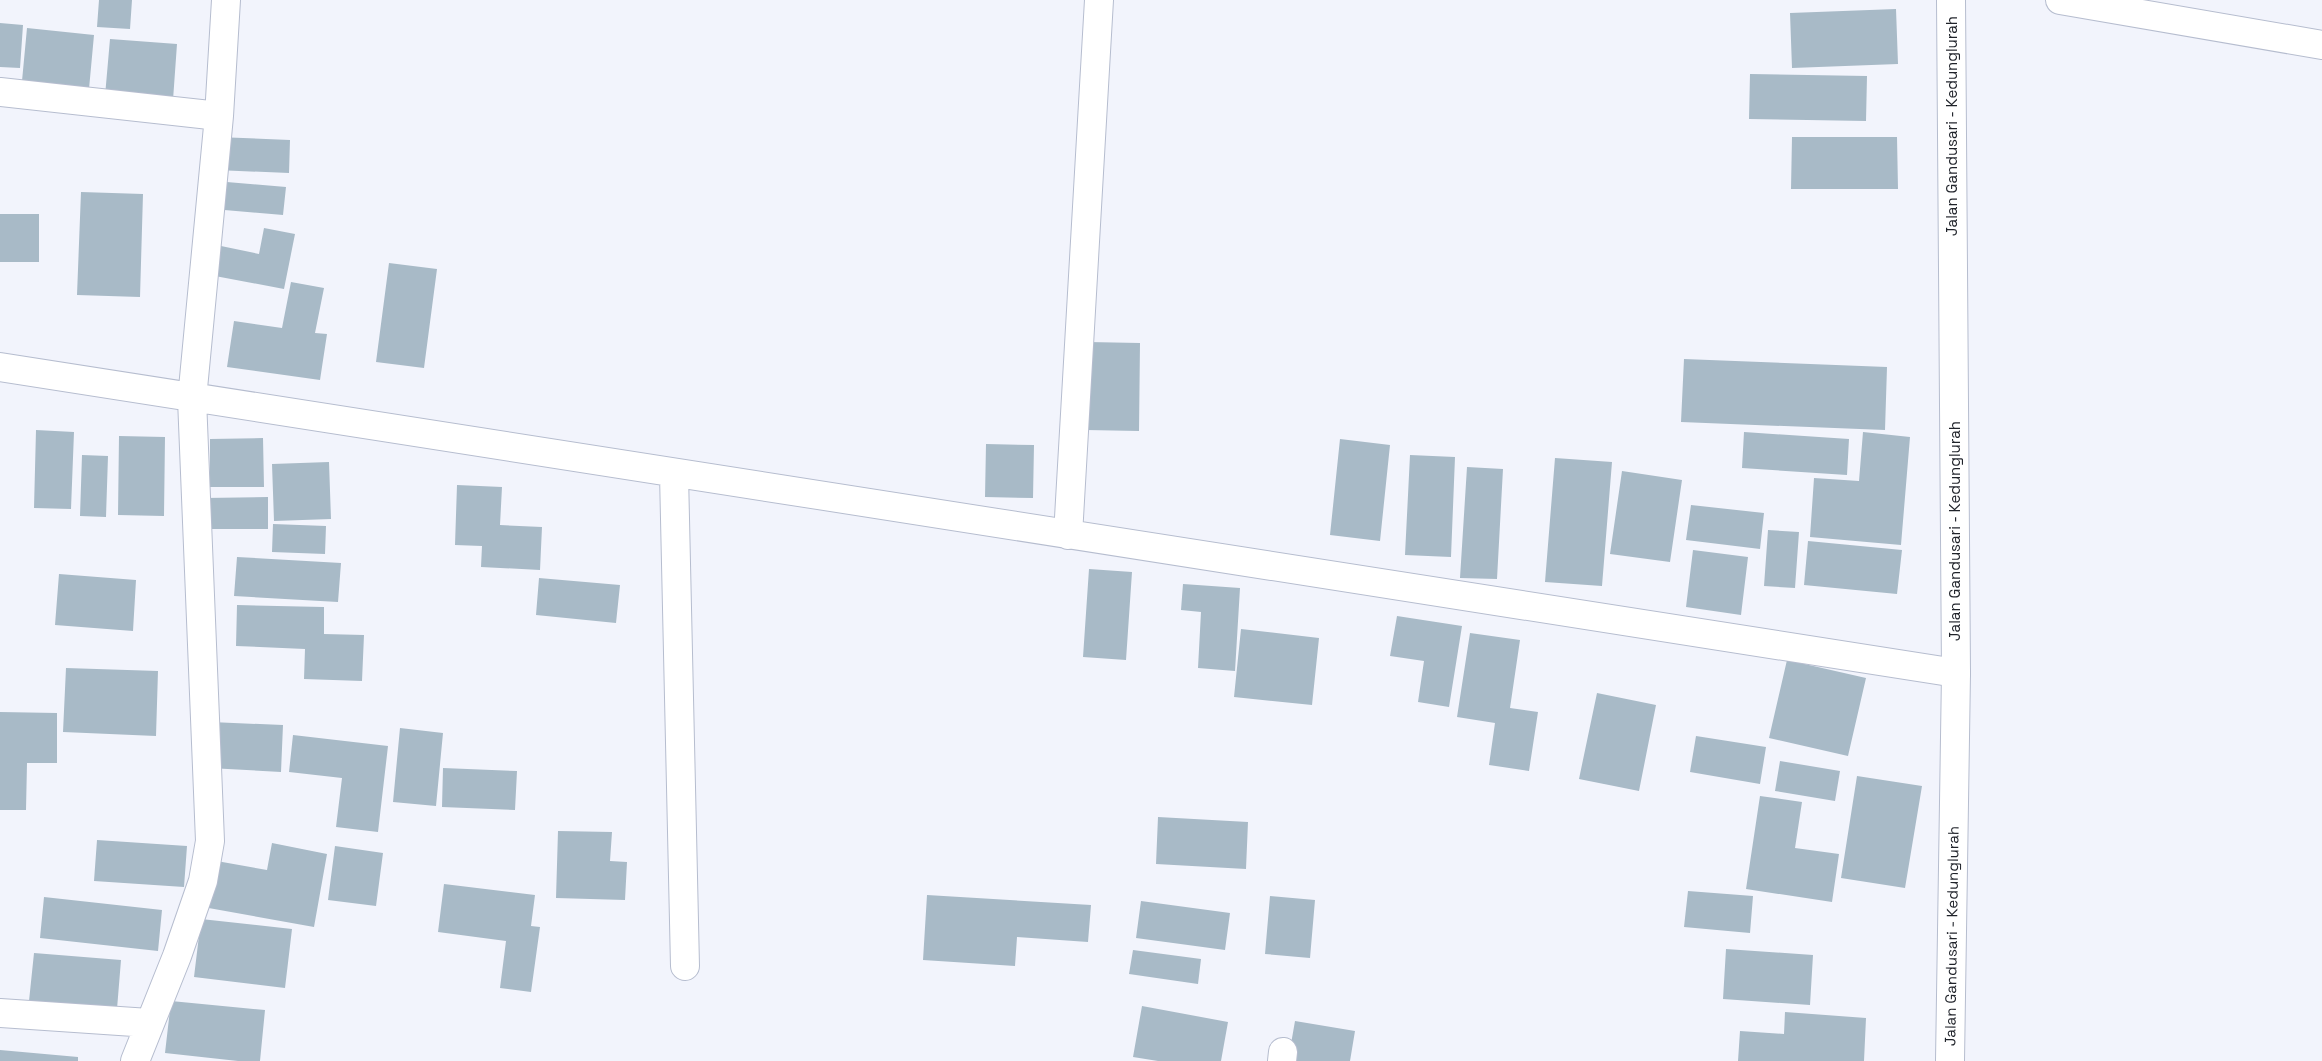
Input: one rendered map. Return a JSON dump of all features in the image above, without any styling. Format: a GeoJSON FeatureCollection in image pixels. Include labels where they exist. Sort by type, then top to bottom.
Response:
{"type":"FeatureCollection","features":[{"type":"Feature","properties":{"kind":"street"},"geometry":{"type":"LineString","coordinates":[[135,1061],[177,956],[203,881],[210,841],[192,399],[220,116],[226,0]]}},
{"type":"Feature","properties":{"kind":"street"},"geometry":{"type":"LineString","coordinates":[[1068,535],[1100,0]]}},
{"type":"Feature","properties":{"kind":"street","name":"Jalan Gandusari - Kedunglurah"},"geometry":{"type":"LineString","coordinates":[[1950,1061],[1956,673],[1951,0]]}},
{"type":"Feature","properties":{"kind":"street"},"geometry":{"type":"LineString","coordinates":[[2060,0],[2322,46]]}},
{"type":"Feature","properties":{"kind":"street"},"geometry":{"type":"LineString","coordinates":[[0,92],[220,116]]}},
{"type":"Feature","properties":{"kind":"street"},"geometry":{"type":"LineString","coordinates":[[0,367],[192,399],[1956,673]]}},
{"type":"Feature","properties":{"kind":"street"},"geometry":{"type":"LineString","coordinates":[[674,474],[685,966]]}},
{"type":"Feature","properties":{"kind":"street"},"geometry":{"type":"LineString","coordinates":[[0,1013],[149,1023]]}},
{"type":"Feature","properties":{"kind":"building"},"geometry":{"type":"Polygon","coordinates":[[[99,0],[132,0],[130,29],[97,27],[99,0]]]}},
{"type":"Feature","properties":{"kind":"building"},"geometry":{"type":"Polygon","coordinates":[[[1896,9],[1898,64],[1792,68],[1790,13],[1896,9]]]}},
{"type":"Feature","properties":{"kind":"building"},"geometry":{"type":"Polygon","coordinates":[[[0,23],[23,25],[20,68],[0,67],[0,23]]]}},
{"type":"Feature","properties":{"kind":"building"},"geometry":{"type":"Polygon","coordinates":[[[27,28],[94,35],[89,89],[22,81],[27,28]]]}},
{"type":"Feature","properties":{"kind":"building"},"geometry":{"type":"Polygon","coordinates":[[[110,39],[177,44],[173,100],[105,96],[110,39]]]}},
{"type":"Feature","properties":{"kind":"building"},"geometry":{"type":"Polygon","coordinates":[[[1750,74],[1867,76],[1866,121],[1749,119],[1750,74]]]}},
{"type":"Feature","properties":{"kind":"building"},"geometry":{"type":"Polygon","coordinates":[[[217,137],[290,140],[289,173],[216,170],[217,137]]]}},
{"type":"Feature","properties":{"kind":"building"},"geometry":{"type":"Polygon","coordinates":[[[1792,137],[1897,137],[1898,189],[1791,189],[1792,137]]]}},
{"type":"Feature","properties":{"kind":"building"},"geometry":{"type":"Polygon","coordinates":[[[215,181],[286,187],[283,215],[213,209],[215,181]]]}},
{"type":"Feature","properties":{"kind":"building"},"geometry":{"type":"Polygon","coordinates":[[[81,192],[143,194],[140,297],[77,295],[81,192]]]}},
{"type":"Feature","properties":{"kind":"building"},"geometry":{"type":"Polygon","coordinates":[[[0,214],[39,214],[39,262],[0,262],[0,214]]]}},
{"type":"Feature","properties":{"kind":"building"},"geometry":{"type":"Polygon","coordinates":[[[264,228],[295,234],[284,289],[215,276],[221,246],[259,254],[264,228]]]}},
{"type":"Feature","properties":{"kind":"building"},"geometry":{"type":"Polygon","coordinates":[[[389,263],[437,269],[424,368],[376,362],[389,263]]]}},
{"type":"Feature","properties":{"kind":"building"},"geometry":{"type":"Polygon","coordinates":[[[291,282],[324,288],[315,333],[327,334],[320,380],[227,367],[234,321],[282,328],[291,282]]]}},
{"type":"Feature","properties":{"kind":"building"},"geometry":{"type":"Polygon","coordinates":[[[1088,342],[1140,343],[1139,431],[1086,430],[1088,342]]]}},
{"type":"Feature","properties":{"kind":"building"},"geometry":{"type":"Polygon","coordinates":[[[1684,359],[1887,367],[1885,430],[1681,422],[1684,359]]]}},
{"type":"Feature","properties":{"kind":"building"},"geometry":{"type":"Polygon","coordinates":[[[36,430],[74,432],[71,509],[34,508],[36,430]]]}},
{"type":"Feature","properties":{"kind":"building"},"geometry":{"type":"Polygon","coordinates":[[[1744,432],[1849,439],[1847,475],[1742,468],[1744,432]]]}},
{"type":"Feature","properties":{"kind":"building"},"geometry":{"type":"Polygon","coordinates":[[[1863,432],[1910,437],[1901,545],[1810,537],[1814,478],[1859,481],[1863,432]]]}},
{"type":"Feature","properties":{"kind":"building"},"geometry":{"type":"Polygon","coordinates":[[[119,436],[165,437],[164,516],[118,515],[119,436]]]}},
{"type":"Feature","properties":{"kind":"building"},"geometry":{"type":"Polygon","coordinates":[[[263,438],[264,487],[210,487],[210,439],[263,438]]]}},
{"type":"Feature","properties":{"kind":"building"},"geometry":{"type":"Polygon","coordinates":[[[1340,439],[1390,445],[1380,541],[1330,535],[1340,439]]]}},
{"type":"Feature","properties":{"kind":"building"},"geometry":{"type":"Polygon","coordinates":[[[986,444],[1034,445],[1033,498],[985,497],[986,444]]]}},
{"type":"Feature","properties":{"kind":"building"},"geometry":{"type":"Polygon","coordinates":[[[82,455],[108,456],[106,517],[80,516],[82,455]]]}},
{"type":"Feature","properties":{"kind":"building"},"geometry":{"type":"Polygon","coordinates":[[[1410,455],[1455,457],[1451,557],[1405,555],[1410,455]]]}},
{"type":"Feature","properties":{"kind":"building"},"geometry":{"type":"Polygon","coordinates":[[[1555,458],[1612,462],[1602,586],[1545,582],[1555,458]]]}},
{"type":"Feature","properties":{"kind":"building"},"geometry":{"type":"Polygon","coordinates":[[[329,462],[331,519],[274,521],[272,464],[329,462]]]}},
{"type":"Feature","properties":{"kind":"building"},"geometry":{"type":"Polygon","coordinates":[[[1467,467],[1503,469],[1497,579],[1460,578],[1467,467]]]}},
{"type":"Feature","properties":{"kind":"building"},"geometry":{"type":"Polygon","coordinates":[[[1622,471],[1682,480],[1670,562],[1610,554],[1622,471]]]}},
{"type":"Feature","properties":{"kind":"building"},"geometry":{"type":"Polygon","coordinates":[[[457,485],[502,487],[500,525],[542,527],[540,570],[481,567],[482,546],[455,545],[457,485]]]}},
{"type":"Feature","properties":{"kind":"building"},"geometry":{"type":"Polygon","coordinates":[[[268,497],[268,529],[205,529],[205,498],[268,497]]]}},
{"type":"Feature","properties":{"kind":"building"},"geometry":{"type":"Polygon","coordinates":[[[1691,505],[1764,513],[1760,549],[1686,540],[1691,505]]]}},
{"type":"Feature","properties":{"kind":"building"},"geometry":{"type":"Polygon","coordinates":[[[273,524],[326,526],[325,554],[272,552],[273,524]]]}},
{"type":"Feature","properties":{"kind":"building"},"geometry":{"type":"Polygon","coordinates":[[[1768,530],[1799,532],[1795,588],[1764,586],[1768,530]]]}},
{"type":"Feature","properties":{"kind":"building"},"geometry":{"type":"Polygon","coordinates":[[[1808,541],[1902,550],[1897,594],[1804,585],[1808,541]]]}},
{"type":"Feature","properties":{"kind":"building"},"geometry":{"type":"Polygon","coordinates":[[[1693,550],[1748,557],[1741,615],[1686,607],[1693,550]]]}},
{"type":"Feature","properties":{"kind":"building"},"geometry":{"type":"Polygon","coordinates":[[[237,557],[341,563],[338,602],[234,596],[237,557]]]}},
{"type":"Feature","properties":{"kind":"building"},"geometry":{"type":"Polygon","coordinates":[[[1089,569],[1132,572],[1126,660],[1083,657],[1089,569]]]}},
{"type":"Feature","properties":{"kind":"building"},"geometry":{"type":"Polygon","coordinates":[[[59,574],[136,580],[133,631],[55,625],[59,574]]]}},
{"type":"Feature","properties":{"kind":"building"},"geometry":{"type":"Polygon","coordinates":[[[539,578],[620,585],[616,623],[536,615],[539,578]]]}},
{"type":"Feature","properties":{"kind":"building"},"geometry":{"type":"Polygon","coordinates":[[[1183,584],[1240,588],[1235,671],[1198,668],[1201,612],[1181,610],[1183,584]]]}},
{"type":"Feature","properties":{"kind":"building"},"geometry":{"type":"Polygon","coordinates":[[[237,605],[324,607],[324,634],[364,635],[362,681],[304,679],[305,649],[236,646],[237,605]]]}},
{"type":"Feature","properties":{"kind":"building"},"geometry":{"type":"Polygon","coordinates":[[[1397,616],[1462,626],[1449,707],[1418,702],[1424,661],[1390,656],[1397,616]]]}},
{"type":"Feature","properties":{"kind":"building"},"geometry":{"type":"Polygon","coordinates":[[[1241,629],[1319,638],[1312,705],[1234,697],[1241,629]]]}},
{"type":"Feature","properties":{"kind":"building"},"geometry":{"type":"Polygon","coordinates":[[[1470,633],[1520,640],[1510,708],[1538,712],[1529,771],[1489,765],[1495,723],[1457,717],[1470,633]]]}},
{"type":"Feature","properties":{"kind":"building"},"geometry":{"type":"Polygon","coordinates":[[[1787,660],[1866,678],[1848,756],[1769,738],[1787,660]]]}},
{"type":"Feature","properties":{"kind":"building"},"geometry":{"type":"Polygon","coordinates":[[[66,668],[158,671],[156,736],[63,732],[66,668]]]}},
{"type":"Feature","properties":{"kind":"building"},"geometry":{"type":"Polygon","coordinates":[[[1597,693],[1656,705],[1639,791],[1579,779],[1597,693]]]}},
{"type":"Feature","properties":{"kind":"building"},"geometry":{"type":"Polygon","coordinates":[[[0,712],[57,713],[57,763],[27,763],[26,810],[0,810],[0,712]]]}},
{"type":"Feature","properties":{"kind":"building"},"geometry":{"type":"Polygon","coordinates":[[[211,722],[283,725],[281,772],[209,768],[211,722]]]}},
{"type":"Feature","properties":{"kind":"building"},"geometry":{"type":"Polygon","coordinates":[[[400,728],[443,733],[436,806],[393,802],[400,728]]]}},
{"type":"Feature","properties":{"kind":"building"},"geometry":{"type":"Polygon","coordinates":[[[293,735],[388,746],[378,832],[336,827],[342,778],[289,772],[293,735]]]}},
{"type":"Feature","properties":{"kind":"building"},"geometry":{"type":"Polygon","coordinates":[[[1696,736],[1766,747],[1760,784],[1690,772],[1696,736]]]}},
{"type":"Feature","properties":{"kind":"building"},"geometry":{"type":"Polygon","coordinates":[[[1780,761],[1840,771],[1835,801],[1775,791],[1780,761]]]}},
{"type":"Feature","properties":{"kind":"building"},"geometry":{"type":"Polygon","coordinates":[[[443,768],[517,771],[515,810],[442,807],[443,768]]]}},
{"type":"Feature","properties":{"kind":"building"},"geometry":{"type":"Polygon","coordinates":[[[1857,776],[1922,786],[1905,888],[1841,878],[1857,776]]]}},
{"type":"Feature","properties":{"kind":"building"},"geometry":{"type":"Polygon","coordinates":[[[1760,796],[1802,802],[1795,848],[1839,854],[1832,902],[1746,889],[1760,796]]]}},
{"type":"Feature","properties":{"kind":"building"},"geometry":{"type":"Polygon","coordinates":[[[1158,817],[1248,822],[1246,869],[1156,864],[1158,817]]]}},
{"type":"Feature","properties":{"kind":"building"},"geometry":{"type":"Polygon","coordinates":[[[558,831],[612,832],[610,861],[627,862],[625,900],[556,898],[558,831]]]}},
{"type":"Feature","properties":{"kind":"building"},"geometry":{"type":"Polygon","coordinates":[[[97,840],[187,846],[184,887],[94,881],[97,840]]]}},
{"type":"Feature","properties":{"kind":"building"},"geometry":{"type":"Polygon","coordinates":[[[272,843],[327,854],[314,927],[203,907],[211,860],[267,870],[272,843]]]}},
{"type":"Feature","properties":{"kind":"building"},"geometry":{"type":"Polygon","coordinates":[[[335,846],[383,853],[376,906],[328,900],[335,846]]]}},
{"type":"Feature","properties":{"kind":"building"},"geometry":{"type":"Polygon","coordinates":[[[444,884],[535,895],[531,926],[540,927],[531,992],[500,988],[506,941],[438,932],[444,884]]]}},
{"type":"Feature","properties":{"kind":"building"},"geometry":{"type":"Polygon","coordinates":[[[1688,891],[1753,896],[1750,933],[1684,927],[1688,891]]]}},
{"type":"Feature","properties":{"kind":"building"},"geometry":{"type":"Polygon","coordinates":[[[927,895],[1091,905],[1088,942],[1017,937],[1015,966],[923,960],[927,895]]]}},
{"type":"Feature","properties":{"kind":"building"},"geometry":{"type":"Polygon","coordinates":[[[1270,896],[1315,900],[1310,958],[1265,954],[1270,896]]]}},
{"type":"Feature","properties":{"kind":"building"},"geometry":{"type":"Polygon","coordinates":[[[44,897],[162,910],[158,951],[40,938],[44,897]]]}},
{"type":"Feature","properties":{"kind":"building"},"geometry":{"type":"Polygon","coordinates":[[[1141,901],[1230,913],[1225,950],[1136,938],[1141,901]]]}},
{"type":"Feature","properties":{"kind":"building"},"geometry":{"type":"Polygon","coordinates":[[[201,919],[292,929],[285,988],[194,977],[201,919]]]}},
{"type":"Feature","properties":{"kind":"building"},"geometry":{"type":"Polygon","coordinates":[[[1726,949],[1813,955],[1810,1005],[1723,999],[1726,949]]]}},
{"type":"Feature","properties":{"kind":"building"},"geometry":{"type":"Polygon","coordinates":[[[1133,950],[1201,959],[1198,984],[1129,974],[1133,950]]]}},
{"type":"Feature","properties":{"kind":"building"},"geometry":{"type":"Polygon","coordinates":[[[34,953],[121,960],[117,1009],[29,1001],[34,953]]]}},
{"type":"Feature","properties":{"kind":"building"},"geometry":{"type":"Polygon","coordinates":[[[171,1001],[265,1010],[260,1061],[238,1061],[165,1053],[171,1001]]]}},
{"type":"Feature","properties":{"kind":"building"},"geometry":{"type":"Polygon","coordinates":[[[1142,1006],[1228,1022],[1221,1061],[1158,1061],[1133,1057],[1142,1006]]]}},
{"type":"Feature","properties":{"kind":"building"},"geometry":{"type":"Polygon","coordinates":[[[1785,1012],[1866,1018],[1864,1061],[1738,1061],[1740,1031],[1784,1034],[1785,1012]]]}},
{"type":"Feature","properties":{"kind":"building"},"geometry":{"type":"Polygon","coordinates":[[[1295,1021],[1355,1031],[1350,1061],[1288,1061],[1295,1021]]]}},
{"type":"Feature","properties":{"kind":"building"},"geometry":{"type":"Polygon","coordinates":[[[0,1050],[78,1057],[78,1061],[0,1061],[0,1050]]]}}]}
